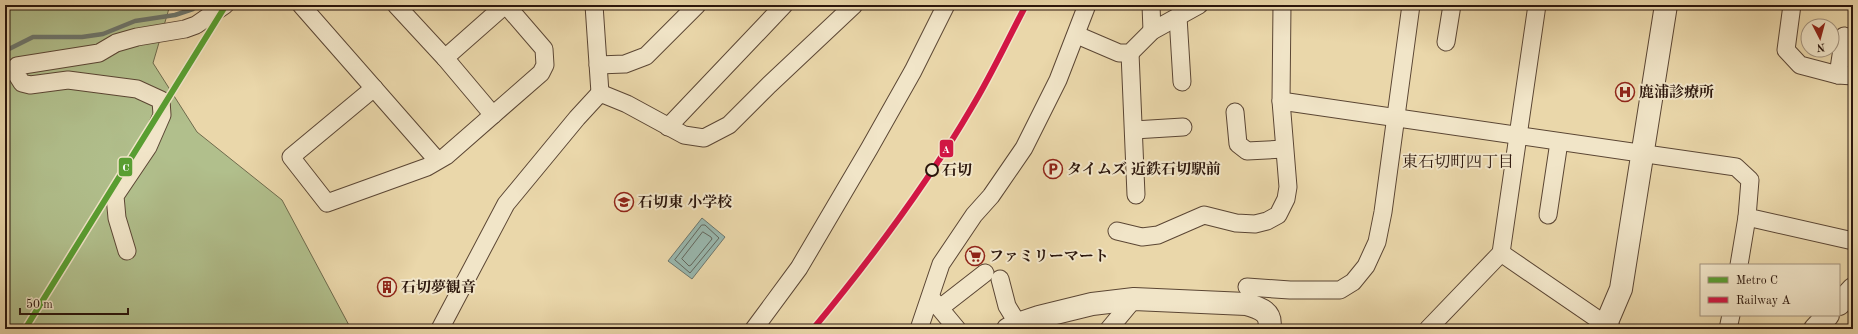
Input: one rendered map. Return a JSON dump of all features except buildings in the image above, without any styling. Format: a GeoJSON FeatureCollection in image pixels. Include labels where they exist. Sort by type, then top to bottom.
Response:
{"type":"FeatureCollection","features":[{"type":"Feature","properties":{"kind":"street"},"geometry":{"type":"LineString","coordinates":[[127,251],[117,218],[115,196],[148,147],[162,115],[161,100],[137,89],[68,80],[30,85],[22,83],[17,75],[18,66],[100,53],[116,43],[137,37],[185,30],[196,25],[226,5]]}},
{"type":"Feature","properties":{"kind":"street"},"geometry":{"type":"LineString","coordinates":[[301,5],[437,160]]}},
{"type":"Feature","properties":{"kind":"street"},"geometry":{"type":"LineString","coordinates":[[396,5],[445,58],[493,115]]}},
{"type":"Feature","properties":{"kind":"street"},"geometry":{"type":"LineString","coordinates":[[374,88],[291,157],[327,203],[427,167],[446,156],[541,72],[545,65],[544,49],[506,5],[445,58]]}},
{"type":"Feature","properties":{"kind":"street"},"geometry":{"type":"LineString","coordinates":[[440,329],[506,204],[577,118],[600,93],[594,5]]}},
{"type":"Feature","properties":{"kind":"street"},"geometry":{"type":"LineString","coordinates":[[598,65],[625,64],[646,56],[697,5]]}},
{"type":"Feature","properties":{"kind":"street"},"geometry":{"type":"LineString","coordinates":[[668,126],[784,5]]}},
{"type":"Feature","properties":{"kind":"street"},"geometry":{"type":"LineString","coordinates":[[600,93],[627,104],[684,135],[704,138],[729,125],[854,5]]}},
{"type":"Feature","properties":{"kind":"street"},"geometry":{"type":"LineString","coordinates":[[754,329],[799,268],[811,248],[905,84],[946,5]]}},
{"type":"Feature","properties":{"kind":"street"},"geometry":{"type":"LineString","coordinates":[[919,329],[934,302],[941,264],[974,215],[991,196],[1024,148],[1058,80],[1077,35],[1087,5]]}},
{"type":"Feature","properties":{"kind":"street"},"geometry":{"type":"LineString","coordinates":[[1151,5],[1152,31]]}},
{"type":"Feature","properties":{"kind":"street"},"geometry":{"type":"LineString","coordinates":[[1077,35],[1119,53],[1130,53],[1152,31],[1199,5]]}},
{"type":"Feature","properties":{"kind":"street"},"geometry":{"type":"LineString","coordinates":[[1117,231],[1142,237],[1158,235],[1204,215],[1236,223],[1255,224],[1267,221],[1278,215],[1286,199],[1288,187],[1281,101],[1282,5]]}},
{"type":"Feature","properties":{"kind":"street"},"geometry":{"type":"LineString","coordinates":[[1247,287],[1290,290],[1340,290],[1353,282],[1366,266],[1377,242],[1383,212],[1411,5]]}},
{"type":"Feature","properties":{"kind":"street"},"geometry":{"type":"LineString","coordinates":[[1446,42],[1452,5]]}},
{"type":"Feature","properties":{"kind":"street"},"geometry":{"type":"LineString","coordinates":[[1428,329],[1501,253],[1537,5]]}},
{"type":"Feature","properties":{"kind":"street"},"geometry":{"type":"LineString","coordinates":[[1501,253],[1607,327],[1621,289],[1666,5]]}},
{"type":"Feature","properties":{"kind":"street"},"geometry":{"type":"LineString","coordinates":[[1792,5],[1786,50],[1800,65],[1846,75],[1844,36]]}},
{"type":"Feature","properties":{"kind":"street"},"geometry":{"type":"LineString","coordinates":[[1178,17],[1182,82]]}},
{"type":"Feature","properties":{"kind":"street"},"geometry":{"type":"LineString","coordinates":[[1130,53],[1136,195]]}},
{"type":"Feature","properties":{"kind":"street"},"geometry":{"type":"LineString","coordinates":[[1281,101],[1736,167],[1750,180],[1747,217],[1739,264]]}},
{"type":"Feature","properties":{"kind":"street"},"geometry":{"type":"LineString","coordinates":[[1235,112],[1238,144],[1247,151],[1284,149]]}},
{"type":"Feature","properties":{"kind":"street"},"geometry":{"type":"LineString","coordinates":[[1134,130],[1183,127]]}},
{"type":"Feature","properties":{"kind":"street"},"geometry":{"type":"LineString","coordinates":[[1548,215],[1559,142]]}},
{"type":"Feature","properties":{"kind":"street"},"geometry":{"type":"LineString","coordinates":[[1747,217],[1853,241]]}},
{"type":"Feature","properties":{"kind":"street"},"geometry":{"type":"LineString","coordinates":[[934,302],[992,276],[1008,306],[1013,326],[1092,304],[1134,299],[1246,304],[1261,308],[1268,313],[1270,324],[1268,329]]}},
{"type":"Feature","properties":{"kind":"street"},"geometry":{"type":"LineString","coordinates":[[1840,303],[1853,289]]}},
{"type":"Feature","properties":{"kind":"street"},"geometry":{"type":"LineString","coordinates":[[1109,329],[1134,299]]}},
{"type":"Feature","properties":{"kind":"street"},"geometry":{"type":"LineString","coordinates":[[934,302],[957,329]]}},
{"type":"Feature","properties":{"kind":"street"},"geometry":{"type":"LineString","coordinates":[[1728,329],[1731,316]]}},
{"type":"Feature","properties":{"kind":"street"},"geometry":{"type":"LineString","coordinates":[[1814,329],[1827,316]]}},
{"type":"Feature","properties":{"kind":"green space"},"geometry":{"type":"Polygon","coordinates":[[[5,5],[170,5],[153,63],[197,132],[282,200],[351,329],[5,329],[5,5]]]}},
{"type":"Feature","properties":{"kind":"water"},"geometry":{"type":"Polygon","coordinates":[[[702,218],[725,237],[692,279],[668,261],[702,218]]]}},
{"type":"Feature","properties":{"kind":"waterway"},"geometry":{"type":"LineString","coordinates":[[5,51],[33,37],[82,37],[103,34],[135,21],[175,15],[193,9],[199,5]]}},
{"type":"Feature","properties":{"kind":"metro line","name":"C"},"geometry":{"type":"LineString","coordinates":[[25,329],[226,5]]}},
{"type":"Feature","properties":{"kind":"rail line","name":"A"},"geometry":{"type":"LineString","coordinates":[[813,329],[877,249],[917,194],[979,95],[1026,5]]}},
{"type":"Feature","properties":{"kind":"place","name":"鹿浦診療所"},"geometry":{"type":"Point","coordinates":[1625,92]}},
{"type":"Feature","properties":{"kind":"place","name":"タイムズ 近鉄石切駅前"},"geometry":{"type":"Point","coordinates":[1053,169]}},
{"type":"Feature","properties":{"kind":"place","name":"石切"},"geometry":{"type":"Point","coordinates":[932,170]}},
{"type":"Feature","properties":{"kind":"place","name":"石切東 小学校"},"geometry":{"type":"Point","coordinates":[624,202]}},
{"type":"Feature","properties":{"kind":"place","name":"ファミリーマート"},"geometry":{"type":"Point","coordinates":[975,256]}},
{"type":"Feature","properties":{"kind":"place","name":"石切夢観音"},"geometry":{"type":"Point","coordinates":[387,287]}},
{"type":"Feature","properties":{"kind":"district","name":"東石切町四丁目"},"geometry":{"type":"Point","coordinates":[1458,161]}}]}
